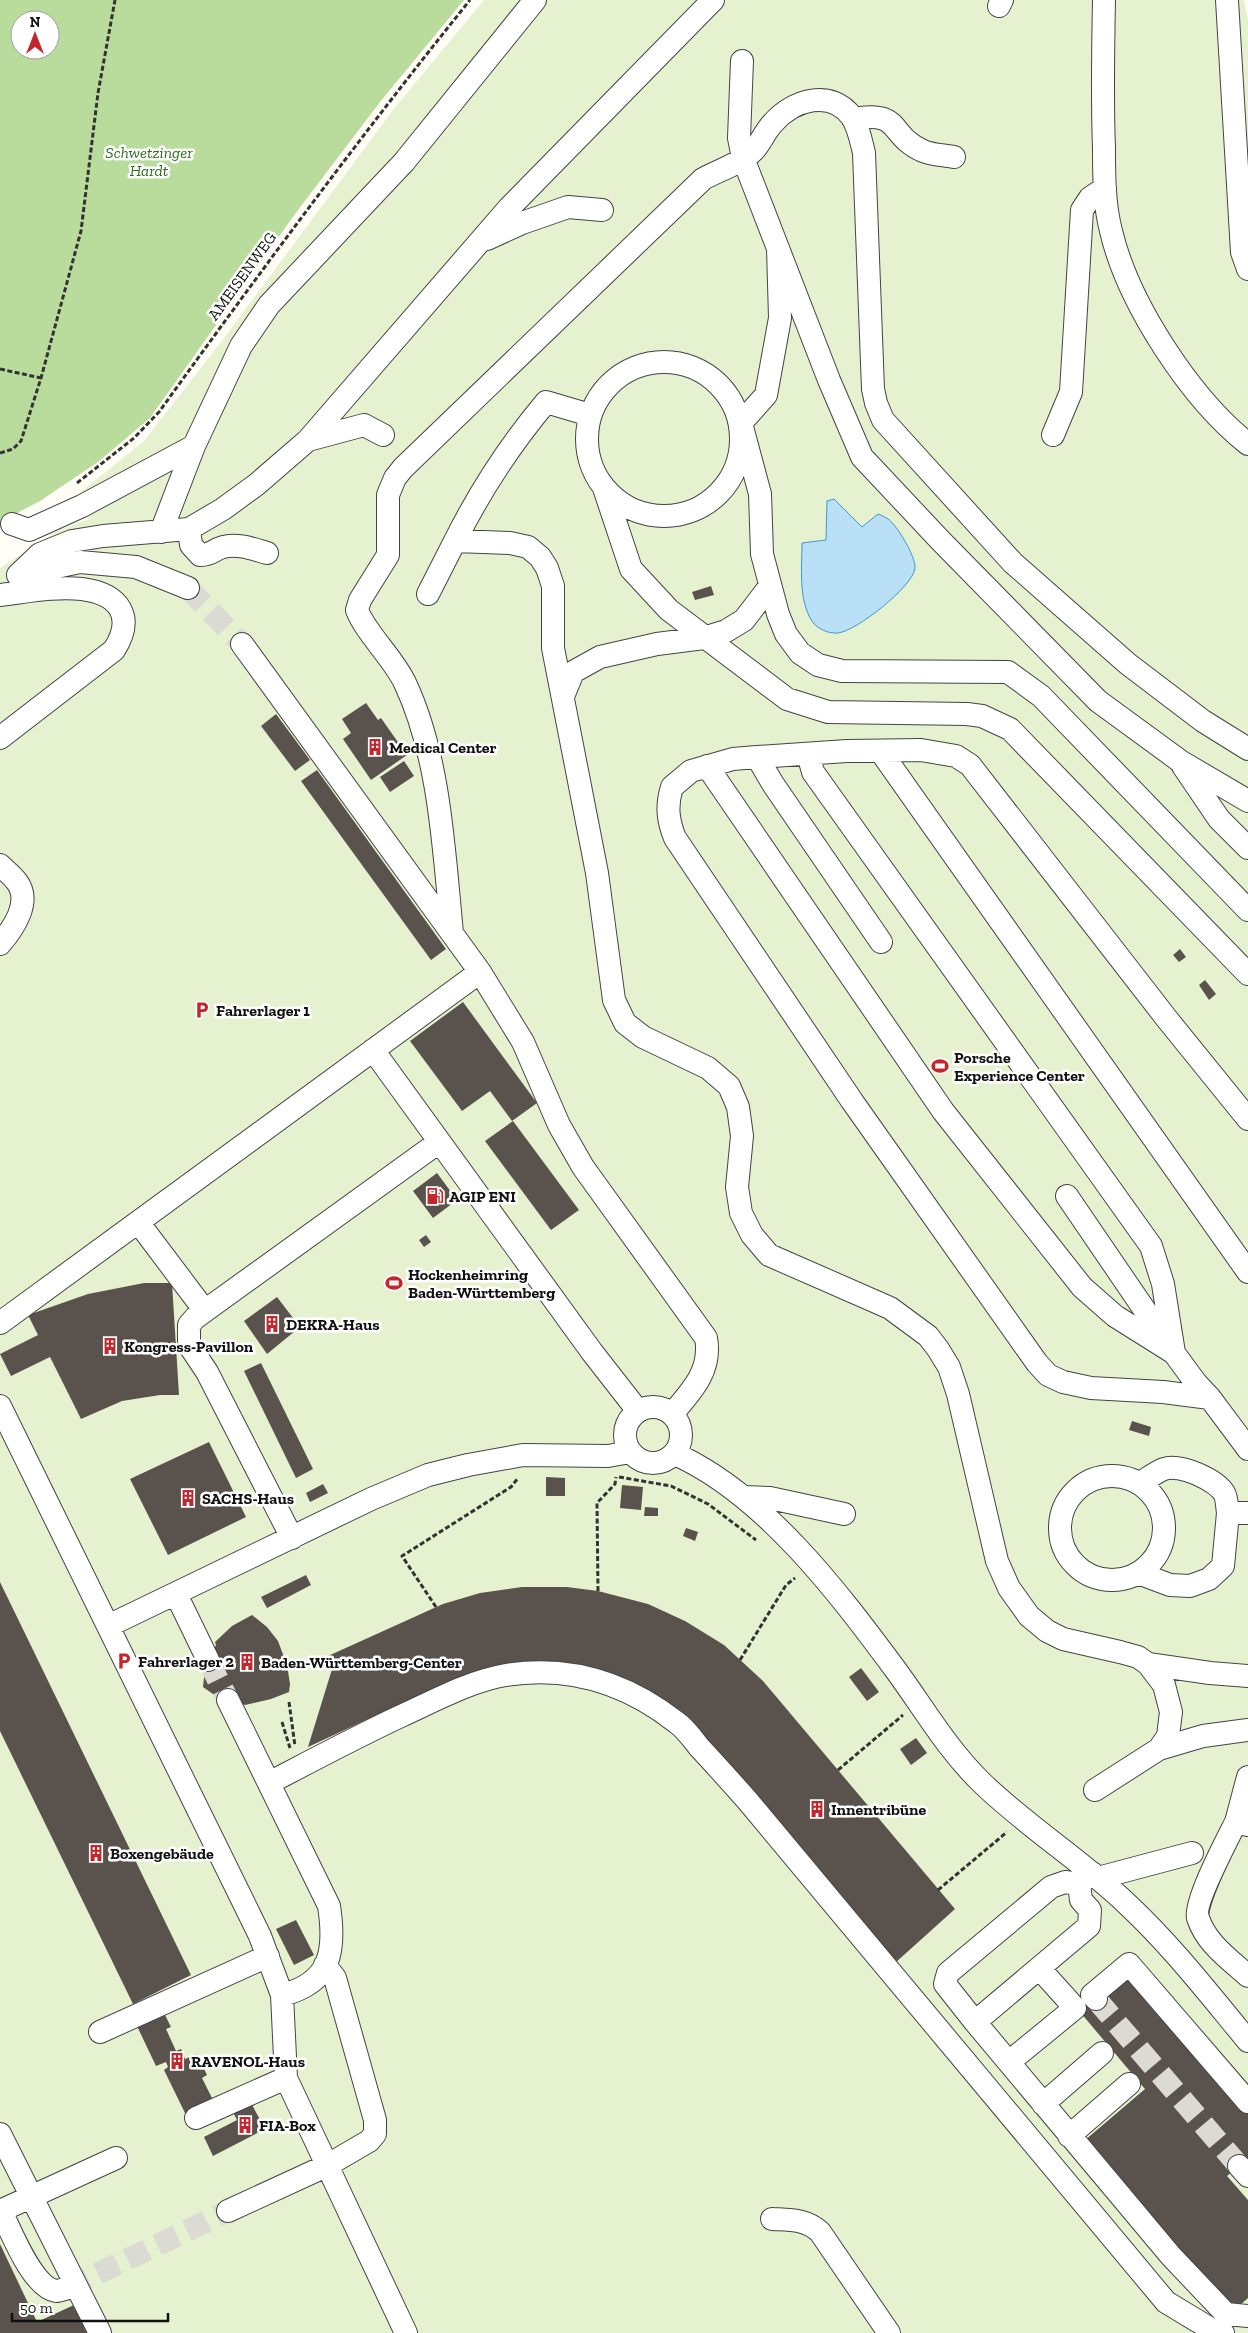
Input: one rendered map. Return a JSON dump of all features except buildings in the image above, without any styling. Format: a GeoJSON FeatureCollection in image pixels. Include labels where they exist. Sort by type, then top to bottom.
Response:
{"type":"FeatureCollection","features":[{"type":"Feature","properties":{"kind":"lane"},"geometry":{"type":"LineString","coordinates":[[161,532],[194,446],[241,346],[268,305],[404,162],[535,0]]}},
{"type":"Feature","properties":{"kind":"lane"},"geometry":{"type":"LineString","coordinates":[[9,581],[40,554],[72,541],[103,536],[189,529],[250,490],[308,440],[508,209],[713,0]]}},
{"type":"Feature","properties":{"kind":"lane"},"geometry":{"type":"LineString","coordinates":[[1104,0],[1105,188],[1111,230],[1124,268],[1160,344],[1203,399],[1248,444]]}},
{"type":"Feature","properties":{"kind":"lane"},"geometry":{"type":"LineString","coordinates":[[1227,0],[1242,252],[1248,269]]}},
{"type":"Feature","properties":{"kind":"lane"},"geometry":{"type":"LineString","coordinates":[[742,61],[740,138],[743,158],[829,380],[862,458],[1098,701],[1180,761],[1248,801]]}},
{"type":"Feature","properties":{"kind":"lane"},"geometry":{"type":"LineString","coordinates":[[452,933],[435,783],[426,736],[406,683],[357,610],[360,600],[388,555],[388,502],[390,487],[403,468],[703,178],[743,158],[752,151],[773,123],[797,104],[810,100],[832,101],[853,119],[864,153],[873,389],[883,420],[1013,563],[1128,664],[1203,721],[1248,749]]}},
{"type":"Feature","properties":{"kind":"lane"},"geometry":{"type":"LineString","coordinates":[[853,119],[874,116],[888,120],[905,139],[923,151],[954,157]]}},
{"type":"Feature","properties":{"kind":"lane"},"geometry":{"type":"LineString","coordinates":[[1054,435],[1070,392],[1081,216],[1085,204],[1105,188]]}},
{"type":"Feature","properties":{"kind":"lane"},"geometry":{"type":"LineString","coordinates":[[482,241],[522,223],[568,208],[602,210]]}},
{"type":"Feature","properties":{"kind":"lane"},"geometry":{"type":"LineString","coordinates":[[604,488],[623,505],[647,515],[673,516],[698,509],[719,494],[734,473],[742,448],[741,423],[766,395],[780,318],[778,248]]}},
{"type":"Feature","properties":{"kind":"lane"},"geometry":{"type":"LineString","coordinates":[[1248,910],[1041,696],[1025,682],[1008,672],[842,671],[818,665],[800,653],[786,634],[770,586],[762,554],[760,494],[741,423],[732,399],[716,380],[694,366],[669,360],[643,363],[620,374],[602,392],[590,415],[586,440],[591,466],[604,488],[631,569],[669,610],[787,699],[807,707],[828,712],[967,714],[982,716],[1010,729],[1248,974]]}},
{"type":"Feature","properties":{"kind":"lane"},"geometry":{"type":"LineString","coordinates":[[428,594],[470,511],[504,455],[546,402],[590,415]]}},
{"type":"Feature","properties":{"kind":"lane"},"geometry":{"type":"LineString","coordinates":[[308,440],[364,425],[383,436]]}},
{"type":"Feature","properties":{"kind":"lane"},"geometry":{"type":"LineString","coordinates":[[12,524],[29,530],[82,506],[194,446]]}},
{"type":"Feature","properties":{"kind":"lane"},"geometry":{"type":"LineString","coordinates":[[189,529],[191,545],[200,555],[211,555],[222,547],[240,546],[267,553]]}},
{"type":"Feature","properties":{"kind":"lane"},"geometry":{"type":"LineString","coordinates":[[455,541],[510,543],[528,547],[540,557],[547,568],[553,586],[553,648],[564,694],[597,873],[614,1000],[625,1023],[643,1037],[708,1068],[729,1086],[738,1107],[742,1136],[737,1187],[741,1213],[752,1235],[769,1255],[890,1308],[928,1336],[949,1367],[958,1394],[997,1561],[1017,1602],[1041,1626],[1063,1639],[1120,1652],[1138,1658],[1148,1664],[1164,1685],[1171,1712],[1168,1736],[1159,1750]]}},
{"type":"Feature","properties":{"kind":"lane"},"geometry":{"type":"LineString","coordinates":[[9,581],[80,562],[136,567],[188,588]]}},
{"type":"Feature","properties":{"kind":"lane"},"geometry":{"type":"LineString","coordinates":[[564,694],[573,672],[600,656],[657,644],[704,638],[726,631],[744,620],[770,586]]}},
{"type":"Feature","properties":{"kind":"lane"},"geometry":{"type":"LineString","coordinates":[[0,595],[42,590],[82,589],[109,597],[121,610],[125,626],[122,637],[114,650],[0,738]]}},
{"type":"Feature","properties":{"kind":"lane"},"geometry":{"type":"LineString","coordinates":[[242,644],[480,972],[523,1042],[559,1125],[583,1167],[706,1338],[708,1349],[705,1368],[696,1386],[672,1414]]}},
{"type":"Feature","properties":{"kind":"lane"},"geometry":{"type":"LineString","coordinates":[[1210,1398],[1163,1392],[1091,1388],[1063,1382],[1048,1375],[1037,1363],[852,1101],[675,838],[668,812],[672,787],[691,771],[707,766],[758,757],[848,751],[921,750],[956,756],[970,765],[1167,1019],[1248,1119]]}},
{"type":"Feature","properties":{"kind":"lane"},"geometry":{"type":"LineString","coordinates":[[880,752],[1248,1272]]}},
{"type":"Feature","properties":{"kind":"lane"},"geometry":{"type":"LineString","coordinates":[[808,754],[813,772],[1151,1246],[1163,1284],[1174,1353]]}},
{"type":"Feature","properties":{"kind":"lane"},"geometry":{"type":"LineString","coordinates":[[758,757],[773,784],[881,942]]}},
{"type":"Feature","properties":{"kind":"lane"},"geometry":{"type":"LineString","coordinates":[[1180,761],[1219,819],[1248,848]]}},
{"type":"Feature","properties":{"kind":"lane"},"geometry":{"type":"LineString","coordinates":[[707,766],[943,1111],[1082,1287],[1115,1316],[1174,1353]]}},
{"type":"Feature","properties":{"kind":"lane"},"geometry":{"type":"LineString","coordinates":[[0,865],[17,882],[22,897],[19,916],[0,944]]}},
{"type":"Feature","properties":{"kind":"lane"},"geometry":{"type":"LineString","coordinates":[[0,1323],[480,972]]}},
{"type":"Feature","properties":{"kind":"lane"},"geometry":{"type":"LineString","coordinates":[[373,1050],[592,1352],[638,1411]]}},
{"type":"Feature","properties":{"kind":"lane"},"geometry":{"type":"LineString","coordinates":[[292,1538],[207,1372],[190,1345],[190,1325],[205,1311],[439,1142]]}},
{"type":"Feature","properties":{"kind":"lane"},"geometry":{"type":"LineString","coordinates":[[1067,1196],[1174,1353],[1248,1449]]}},
{"type":"Feature","properties":{"kind":"lane"},"geometry":{"type":"LineString","coordinates":[[138,1222],[205,1311]]}},
{"type":"Feature","properties":{"kind":"lane"},"geometry":{"type":"LineString","coordinates":[[0,1406],[268,1956],[282,1995],[286,2078],[406,2333]]}},
{"type":"Feature","properties":{"kind":"lane"},"geometry":{"type":"LineString","coordinates":[[656,1407],[672,1414],[681,1429],[682,1438],[675,1454],[658,1464],[648,1464],[639,1460],[630,1452],[624,1436],[626,1426],[631,1417],[638,1411],[656,1407]]}},
{"type":"Feature","properties":{"kind":"lane"},"geometry":{"type":"LineString","coordinates":[[108,1626],[379,1495],[428,1475],[468,1465],[523,1455],[608,1456],[630,1452]]}},
{"type":"Feature","properties":{"kind":"lane"},"geometry":{"type":"LineString","coordinates":[[675,1454],[696,1463],[744,1497],[776,1527],[837,1594],[895,1669],[948,1744],[980,1781],[1090,1878],[1127,1903],[1167,1944],[1242,2040]]}},
{"type":"Feature","properties":{"kind":"lane"},"geometry":{"type":"LineString","coordinates":[[1138,1573],[1170,1585],[1190,1586],[1209,1579],[1222,1566],[1238,1513],[1214,1482],[1191,1472],[1172,1468],[1164,1469],[1140,1484]]}},
{"type":"Feature","properties":{"kind":"lane"},"geometry":{"type":"LineString","coordinates":[[1105,1476],[1123,1476],[1140,1484],[1154,1495],[1162,1511],[1165,1529],[1161,1546],[1152,1562],[1138,1573],[1122,1579],[1106,1579],[1090,1575],[1077,1565],[1067,1552],[1061,1537],[1061,1520],[1066,1505],[1075,1491],[1088,1481],[1105,1476]]}},
{"type":"Feature","properties":{"kind":"lane"},"geometry":{"type":"LineString","coordinates":[[744,1497],[770,1498],[844,1514]]}},
{"type":"Feature","properties":{"kind":"lane"},"geometry":{"type":"LineString","coordinates":[[176,1594],[208,1660]]}},
{"type":"Feature","properties":{"kind":"lane"},"geometry":{"type":"LineString","coordinates":[[1148,1664],[1210,1673],[1248,1676]]}},
{"type":"Feature","properties":{"kind":"lane"},"geometry":{"type":"LineString","coordinates":[[269,1783],[344,1743],[422,1706],[474,1684],[506,1675],[548,1673],[586,1676],[613,1684],[640,1696],[678,1723],[747,1800],[1166,2302],[1209,2328],[1223,2333]]}},
{"type":"Feature","properties":{"kind":"lane"},"geometry":{"type":"LineString","coordinates":[[228,1700],[329,1906],[331,1932],[326,1965],[317,1979],[309,1986],[282,1995]]}},
{"type":"Feature","properties":{"kind":"lane"},"geometry":{"type":"LineString","coordinates":[[1095,1790],[1159,1750],[1203,1736],[1248,1730]]}},
{"type":"Feature","properties":{"kind":"lane"},"geometry":{"type":"LineString","coordinates":[[1248,1778],[1242,1824],[1204,1890],[1198,1905],[1197,1916],[1212,1944],[1248,1976]]}},
{"type":"Feature","properties":{"kind":"lane"},"geometry":{"type":"LineString","coordinates":[[1192,1853],[1050,1886],[948,1973],[945,1984],[1069,2136],[1172,2256],[1226,2314],[1248,2316]]}},
{"type":"Feature","properties":{"kind":"lane"},"geometry":{"type":"LineString","coordinates":[[975,2022],[1089,1926],[1090,1910],[1082,1900],[1090,1878]]}},
{"type":"Feature","properties":{"kind":"lane"},"geometry":{"type":"LineString","coordinates":[[100,2032],[268,1956]]}},
{"type":"Feature","properties":{"kind":"lane"},"geometry":{"type":"LineString","coordinates":[[1096,1999],[1092,1995],[1129,1964],[1248,2102]]}},
{"type":"Feature","properties":{"kind":"lane"},"geometry":{"type":"LineString","coordinates":[[228,2211],[328,2165],[368,2141],[375,2134],[376,2129],[335,1978],[326,1965]]}},
{"type":"Feature","properties":{"kind":"lane"},"geometry":{"type":"LineString","coordinates":[[1009,2062],[1075,2008],[1039,1968]]}},
{"type":"Feature","properties":{"kind":"lane"},"geometry":{"type":"LineString","coordinates":[[1044,2104],[1102,2054]]}},
{"type":"Feature","properties":{"kind":"lane"},"geometry":{"type":"LineString","coordinates":[[196,2118],[286,2078]]}},
{"type":"Feature","properties":{"kind":"lane"},"geometry":{"type":"LineString","coordinates":[[1069,2136],[1129,2084]]}},
{"type":"Feature","properties":{"kind":"lane"},"geometry":{"type":"LineString","coordinates":[[0,2134],[100,2333]]}},
{"type":"Feature","properties":{"kind":"lane"},"geometry":{"type":"LineString","coordinates":[[68,2288],[57,2291],[44,2285],[38,2279],[0,2211],[116,2158]]}},
{"type":"Feature","properties":{"kind":"lane"},"geometry":{"type":"LineString","coordinates":[[772,2219],[803,2221],[812,2224],[820,2232],[889,2333]]}},
{"type":"Feature","properties":{"kind":"path"},"geometry":{"type":"LineString","coordinates":[[0,453],[13,449],[21,441],[41,378],[81,231],[98,93],[115,0]]}},
{"type":"Feature","properties":{"kind":"path","name":"AMEISENWEG"},"geometry":{"type":"LineString","coordinates":[[74,485],[134,438],[159,412],[322,188],[386,104],[470,0]]}},
{"type":"Feature","properties":{"kind":"path"},"geometry":{"type":"LineString","coordinates":[[0,369],[41,378]]}},
{"type":"Feature","properties":{"kind":"path"},"geometry":{"type":"LineString","coordinates":[[436,1607],[402,1556],[511,1487],[521,1475]]}},
{"type":"Feature","properties":{"kind":"path"},"geometry":{"type":"LineString","coordinates":[[598,1591],[597,1503],[615,1484],[616,1477]]}},
{"type":"Feature","properties":{"kind":"path"},"geometry":{"type":"LineString","coordinates":[[740,1660],[786,1585],[795,1578]]}},
{"type":"Feature","properties":{"kind":"path"},"geometry":{"type":"LineString","coordinates":[[292,1664],[329,1659]]}},
{"type":"Feature","properties":{"kind":"path"},"geometry":{"type":"LineString","coordinates":[[838,1770],[905,1713]]}},
{"type":"Feature","properties":{"kind":"path"},"geometry":{"type":"LineString","coordinates":[[282,1722],[290,1749],[295,1747]]}},
{"type":"Feature","properties":{"kind":"path"},"geometry":{"type":"LineString","coordinates":[[938,1890],[1011,1828]]}},
{"type":"Feature","properties":{"kind":"green space","name":"Schwetzinger Hardt"},"geometry":{"type":"Polygon","coordinates":[[[0,0],[464,0],[380,102],[295,214],[150,418],[98,462],[40,501],[0,522],[0,0]]]}},
{"type":"Feature","properties":{"kind":"green space","name":"Hockenheimring Baden-Württemberg"},"geometry":{"type":"Polygon","coordinates":[[[484,0],[1244,0],[1248,19],[1248,2333],[4,2333],[0,2325],[0,568],[59,530],[88,519],[77,495],[144,441],[225,337],[393,110],[484,0]]]}},
{"type":"Feature","properties":{"kind":"water"},"geometry":{"type":"Polygon","coordinates":[[[834,499],[862,527],[878,514],[892,522],[905,542],[915,568],[905,586],[882,607],[857,625],[838,633],[820,629],[812,621],[805,603],[801,572],[802,543],[826,540],[827,501],[834,499]]]}},
{"type":"Feature","properties":{"kind":"tunnel"},"geometry":{"type":"LineString","coordinates":[[188,588],[242,644]]}},
{"type":"Feature","properties":{"kind":"tunnel"},"geometry":{"type":"LineString","coordinates":[[208,1660],[228,1700]]}},
{"type":"Feature","properties":{"kind":"tunnel"},"geometry":{"type":"LineString","coordinates":[[1096,1999],[1239,2166]]}},
{"type":"Feature","properties":{"kind":"tunnel"},"geometry":{"type":"LineString","coordinates":[[68,2288],[228,2211]]}},
{"type":"Feature","properties":{"kind":"place","name":"Medical Center"},"geometry":{"type":"Point","coordinates":[375,747]}},
{"type":"Feature","properties":{"kind":"place","name":"Fahrerlager 1"},"geometry":{"type":"Point","coordinates":[202,1010]}},
{"type":"Feature","properties":{"kind":"place","name":"Porsche Experience Center"},"geometry":{"type":"Point","coordinates":[940,1066]}},
{"type":"Feature","properties":{"kind":"place","name":"AGIP ENI"},"geometry":{"type":"Point","coordinates":[435,1196]}},
{"type":"Feature","properties":{"kind":"place","name":"Hockenheimring Baden-Württemberg"},"geometry":{"type":"Point","coordinates":[394,1283]}},
{"type":"Feature","properties":{"kind":"place","name":"DEKRA-Haus"},"geometry":{"type":"Point","coordinates":[272,1324]}},
{"type":"Feature","properties":{"kind":"place","name":"Kongress-Pavillon"},"geometry":{"type":"Point","coordinates":[110,1346]}},
{"type":"Feature","properties":{"kind":"place","name":"SACHS-Haus"},"geometry":{"type":"Point","coordinates":[188,1498]}},
{"type":"Feature","properties":{"kind":"place","name":"Fahrerlager 2"},"geometry":{"type":"Point","coordinates":[124,1661]}},
{"type":"Feature","properties":{"kind":"place","name":"Baden-Württemberg-Center"},"geometry":{"type":"Point","coordinates":[247,1662]}},
{"type":"Feature","properties":{"kind":"place","name":"Innentribüne"},"geometry":{"type":"Point","coordinates":[817,1809]}},
{"type":"Feature","properties":{"kind":"place","name":"Boxengebäude"},"geometry":{"type":"Point","coordinates":[96,1853]}},
{"type":"Feature","properties":{"kind":"place","name":"RAVENOL-Haus"},"geometry":{"type":"Point","coordinates":[177,2061]}},
{"type":"Feature","properties":{"kind":"place","name":"FIA-Box"},"geometry":{"type":"Point","coordinates":[245,2125]}}]}
